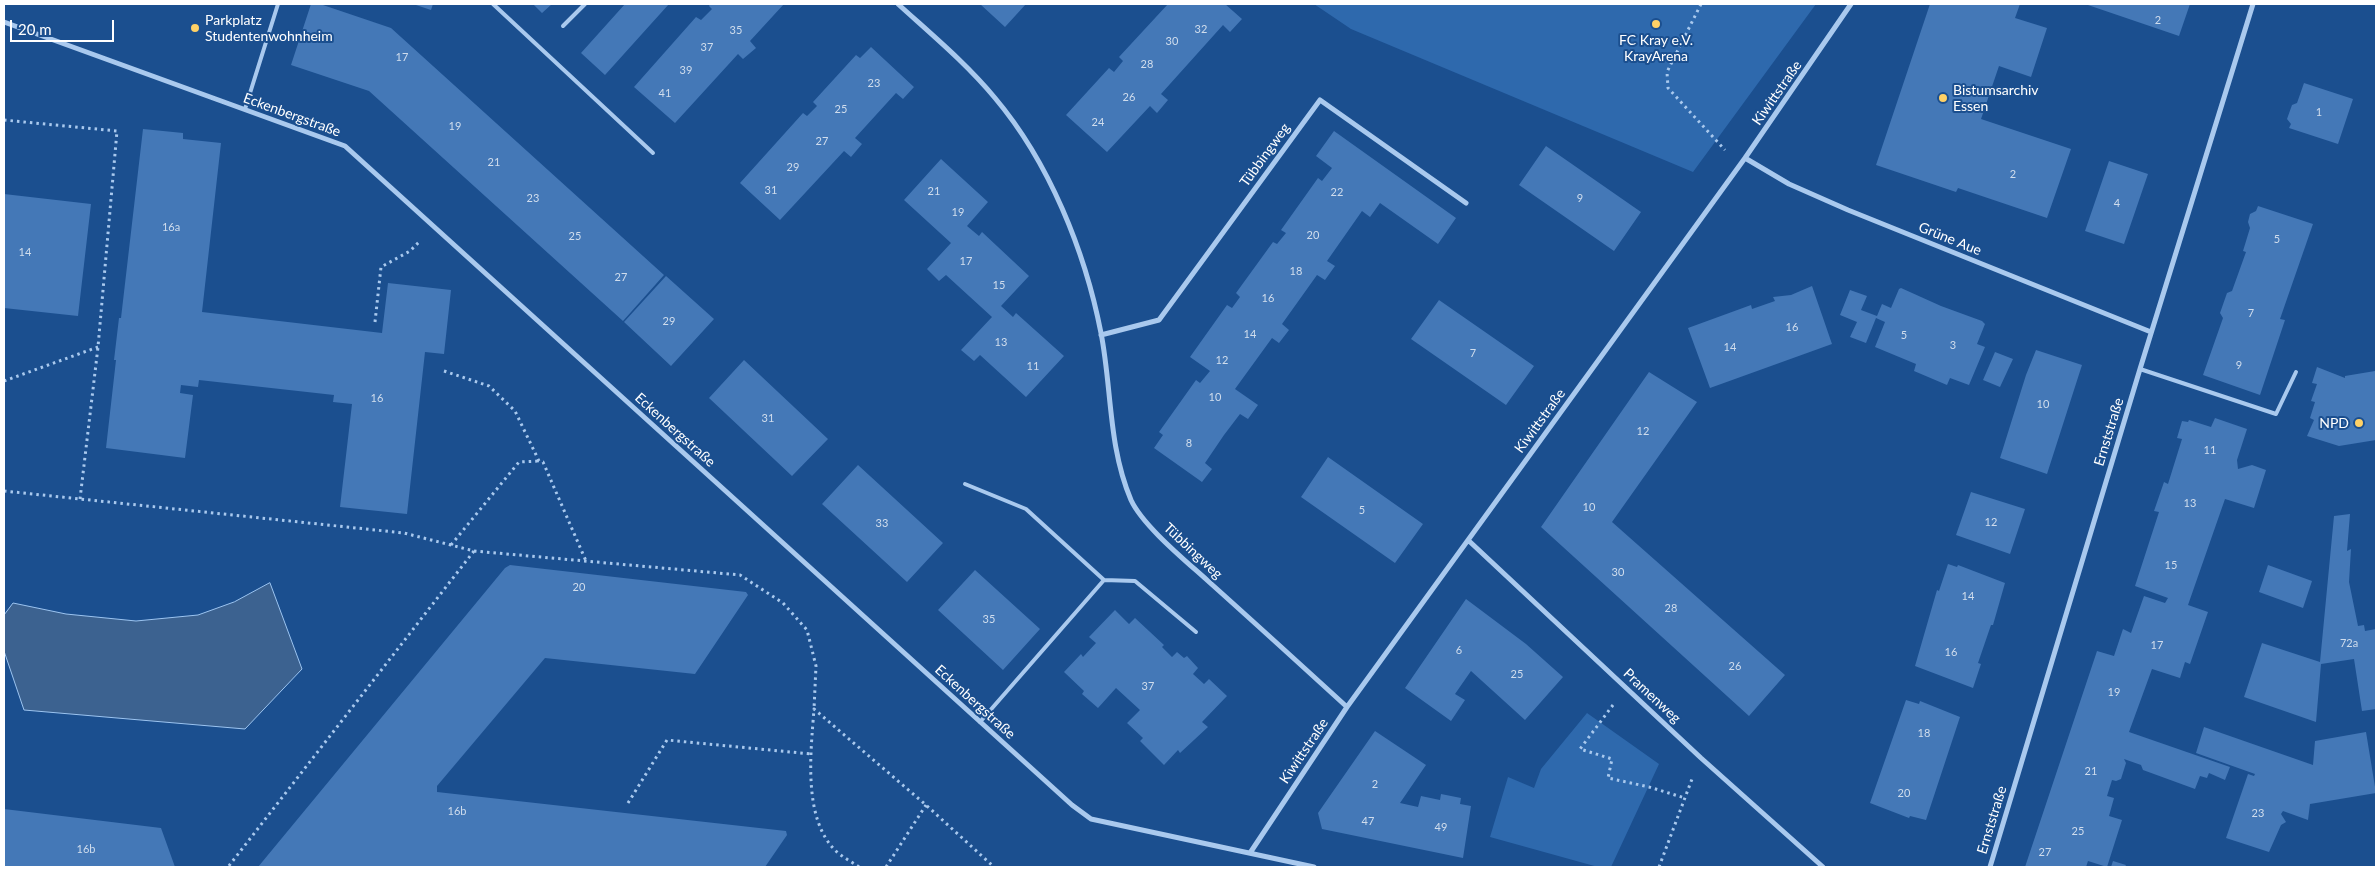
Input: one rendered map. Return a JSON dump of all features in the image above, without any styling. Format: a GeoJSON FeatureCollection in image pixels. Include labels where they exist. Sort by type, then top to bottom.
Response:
{"type":"FeatureCollection","features":[{"type":"Feature","properties":{"kind":"street","name":"Tübbingweg"},"geometry":{"type":"LineString","coordinates":[[898,4],[971,70],[996,99],[1022,136],[1068,221],[1086,266],[1101,335],[1115,450],[1132,502],[1159,537],[1347,707]]}},
{"type":"Feature","properties":{"kind":"street","name":"Kiwittstraße"},"geometry":{"type":"LineString","coordinates":[[1250,853],[1347,707],[1740,165],[1852,4]]}},
{"type":"Feature","properties":{"kind":"street","name":"Ernststraße"},"geometry":{"type":"LineString","coordinates":[[1990,867],[2151,332],[2254,4]]}},
{"type":"Feature","properties":{"kind":"street","name":"Eckenbergstraße"},"geometry":{"type":"LineString","coordinates":[[4,22],[345,146],[980,722],[1090,819],[1314,867]]}},
{"type":"Feature","properties":{"kind":"street","name":"Tübbingweg"},"geometry":{"type":"LineString","coordinates":[[1101,335],[1159,320],[1320,100],[1466,203]]}},
{"type":"Feature","properties":{"kind":"street","name":"Grüne Aue"},"geometry":{"type":"LineString","coordinates":[[1745,158],[1789,184],[1823,199],[2151,332]]}},
{"type":"Feature","properties":{"kind":"street","name":"Pramenweg"},"geometry":{"type":"LineString","coordinates":[[1468,540],[1701,758],[1823,867]]}},
{"type":"Feature","properties":{"kind":"lane"},"geometry":{"type":"LineString","coordinates":[[245,109],[278,4]]}},
{"type":"Feature","properties":{"kind":"lane"},"geometry":{"type":"LineString","coordinates":[[493,4],[653,153]]}},
{"type":"Feature","properties":{"kind":"lane"},"geometry":{"type":"LineString","coordinates":[[563,26],[585,4]]}},
{"type":"Feature","properties":{"kind":"lane"},"geometry":{"type":"LineString","coordinates":[[2140,369],[2276,414],[2296,372]]}},
{"type":"Feature","properties":{"kind":"lane"},"geometry":{"type":"LineString","coordinates":[[964,484],[1026,508],[1104,580],[1135,581],[1196,632]]}},
{"type":"Feature","properties":{"kind":"lane"},"geometry":{"type":"LineString","coordinates":[[980,722],[1104,580]]}},
{"type":"Feature","properties":{"kind":"path"},"geometry":{"type":"LineString","coordinates":[[1701,4],[1667,72],[1668,88],[1740,165]]}},
{"type":"Feature","properties":{"kind":"path"},"geometry":{"type":"LineString","coordinates":[[4,120],[117,131],[98,347],[80,499]]}},
{"type":"Feature","properties":{"kind":"path"},"geometry":{"type":"LineString","coordinates":[[375,322],[381,267],[410,251],[434,227]]}},
{"type":"Feature","properties":{"kind":"path"},"geometry":{"type":"LineString","coordinates":[[4,381],[98,347]]}},
{"type":"Feature","properties":{"kind":"path"},"geometry":{"type":"LineString","coordinates":[[444,371],[489,386],[515,411],[539,462]]}},
{"type":"Feature","properties":{"kind":"path"},"geometry":{"type":"LineString","coordinates":[[451,545],[519,462],[543,462],[586,561]]}},
{"type":"Feature","properties":{"kind":"path"},"geometry":{"type":"LineString","coordinates":[[4,491],[404,533],[474,551],[740,575],[783,603],[807,630],[816,666],[811,754],[812,800],[824,832],[836,852],[860,867]]}},
{"type":"Feature","properties":{"kind":"path"},"geometry":{"type":"LineString","coordinates":[[228,867],[474,551]]}},
{"type":"Feature","properties":{"kind":"path"},"geometry":{"type":"LineString","coordinates":[[1626,687],[1580,749],[1612,759],[1608,778],[1649,787],[1685,798]]}},
{"type":"Feature","properties":{"kind":"path"},"geometry":{"type":"LineString","coordinates":[[814,709],[926,805],[994,867]]}},
{"type":"Feature","properties":{"kind":"path"},"geometry":{"type":"LineString","coordinates":[[628,803],[667,740],[811,754]]}},
{"type":"Feature","properties":{"kind":"path"},"geometry":{"type":"LineString","coordinates":[[1659,867],[1701,758]]}},
{"type":"Feature","properties":{"kind":"path"},"geometry":{"type":"LineString","coordinates":[[886,867],[926,805]]}},
{"type":"Feature","properties":{"kind":"shaded area"},"geometry":{"type":"Polygon","coordinates":[[[1314,4],[1816,4],[1693,172],[1351,29],[1314,4]]]}},
{"type":"Feature","properties":{"kind":"shaded area"},"geometry":{"type":"Polygon","coordinates":[[[270,583],[302,669],[245,729],[24,710],[4,651],[4,615],[13,603],[66,614],[136,621],[198,615],[234,602],[270,583]]]}},
{"type":"Feature","properties":{"kind":"shaded area"},"geometry":{"type":"Polygon","coordinates":[[[1587,713],[1659,764],[1611,867],[1598,867],[1490,837],[1508,777],[1534,788],[1541,769],[1587,713]]]}},
{"type":"Feature","properties":{"kind":"building"},"geometry":{"type":"Polygon","coordinates":[[[311,4],[320,4],[391,28],[664,275],[623,321],[369,91],[291,65],[311,4]]]}},
{"type":"Feature","properties":{"kind":"building"},"geometry":{"type":"Polygon","coordinates":[[[413,4],[433,4],[431,10],[413,4]]]}},
{"type":"Feature","properties":{"kind":"building"},"geometry":{"type":"Polygon","coordinates":[[[533,4],[552,4],[542,13],[533,4]]]}},
{"type":"Feature","properties":{"kind":"building"},"geometry":{"type":"Polygon","coordinates":[[[625,4],[669,4],[605,75],[581,53],[625,4]]]}},
{"type":"Feature","properties":{"kind":"building"},"geometry":{"type":"Polygon","coordinates":[[[710,4],[784,4],[750,41],[756,48],[743,59],[738,54],[675,123],[634,87],[696,17],[701,20],[712,9],[709,6],[710,4]]]}},
{"type":"Feature","properties":{"kind":"building"},"geometry":{"type":"Polygon","coordinates":[[[980,4],[1026,4],[1005,27],[980,4]]]}},
{"type":"Feature","properties":{"kind":"building"},"geometry":{"type":"Polygon","coordinates":[[[1168,4],[1225,4],[1242,19],[1230,32],[1223,25],[1161,94],[1168,100],[1157,113],[1150,106],[1107,152],[1066,115],[1109,68],[1114,72],[1123,61],[1119,57],[1168,4]]]}},
{"type":"Feature","properties":{"kind":"building","name":"Bistumsarchiv Essen"},"geometry":{"type":"Polygon","coordinates":[[[1930,4],[2020,4],[2015,18],[2047,28],[2031,77],[1999,66],[1981,119],[2071,149],[2047,218],[1958,188],[1956,192],[1876,165],[1930,4]]]}},
{"type":"Feature","properties":{"kind":"building"},"geometry":{"type":"Polygon","coordinates":[[[2085,4],[2190,4],[2179,36],[2085,4]]]}},
{"type":"Feature","properties":{"kind":"building"},"geometry":{"type":"Polygon","coordinates":[[[871,47],[914,87],[903,99],[896,93],[855,138],[862,144],[851,157],[844,151],[780,220],[740,183],[803,113],[807,116],[817,106],[813,102],[856,55],[860,58],[871,47]]]}},
{"type":"Feature","properties":{"kind":"building"},"geometry":{"type":"Polygon","coordinates":[[[2304,83],[2353,99],[2338,144],[2289,128],[2291,124],[2287,119],[2292,105],[2297,103],[2304,83]]]}},
{"type":"Feature","properties":{"kind":"building"},"geometry":{"type":"Polygon","coordinates":[[[143,129],[183,133],[183,139],[221,143],[202,312],[382,333],[388,283],[451,290],[444,354],[425,352],[407,514],[340,507],[352,404],[333,402],[334,395],[199,380],[198,387],[181,385],[180,393],[193,395],[185,458],[106,448],[116,360],[114,360],[119,318],[121,318],[143,129]]]}},
{"type":"Feature","properties":{"kind":"building"},"geometry":{"type":"Polygon","coordinates":[[[1334,131],[1456,218],[1438,244],[1380,203],[1370,217],[1362,211],[1327,261],[1335,266],[1325,280],[1317,275],[1282,324],[1289,330],[1279,343],[1272,338],[1235,389],[1258,405],[1248,419],[1240,414],[1224,435],[1205,463],[1212,469],[1202,482],[1154,448],[1163,435],[1159,432],[1196,380],[1200,383],[1210,371],[1190,357],[1227,305],[1232,308],[1240,297],[1236,293],[1273,242],[1277,244],[1286,233],[1281,230],[1318,178],[1322,181],[1332,168],[1316,156],[1334,131]]]}},
{"type":"Feature","properties":{"kind":"building"},"geometry":{"type":"Polygon","coordinates":[[[1546,146],[1641,212],[1614,251],[1519,185],[1546,146]]]}},
{"type":"Feature","properties":{"kind":"building"},"geometry":{"type":"Polygon","coordinates":[[[941,159],[988,202],[967,226],[979,236],[982,232],[1029,276],[1001,306],[1013,317],[1016,313],[1064,356],[1026,397],[980,355],[974,361],[961,350],[992,317],[946,275],[939,281],[927,269],[951,243],[904,200],[941,159]]]}},
{"type":"Feature","properties":{"kind":"building"},"geometry":{"type":"Polygon","coordinates":[[[2109,161],[2148,174],[2124,244],[2085,231],[2109,161]]]}},
{"type":"Feature","properties":{"kind":"building"},"geometry":{"type":"Polygon","coordinates":[[[4,194],[91,204],[78,316],[4,308],[4,194]]]}},
{"type":"Feature","properties":{"kind":"building"},"geometry":{"type":"Polygon","coordinates":[[[2258,206],[2313,224],[2280,319],[2285,320],[2260,395],[2203,375],[2223,318],[2220,313],[2227,293],[2232,291],[2246,252],[2243,251],[2250,228],[2248,222],[2250,214],[2256,211],[2258,206]]]}},
{"type":"Feature","properties":{"kind":"building"},"geometry":{"type":"Polygon","coordinates":[[[666,276],[714,319],[671,366],[624,322],[666,276]]]}},
{"type":"Feature","properties":{"kind":"building"},"geometry":{"type":"Polygon","coordinates":[[[1812,286],[1832,344],[1710,388],[1688,328],[1751,305],[1752,309],[1775,301],[1773,297],[1791,295],[1812,286]]]}},
{"type":"Feature","properties":{"kind":"building"},"geometry":{"type":"Polygon","coordinates":[[[1901,288],[1941,306],[1982,321],[1985,324],[1977,344],[1985,347],[1969,385],[1950,378],[1947,385],[1914,371],[1916,364],[1875,347],[1885,322],[1876,318],[1866,343],[1850,337],[1857,322],[1840,315],[1850,290],[1867,296],[1861,310],[1877,316],[1882,304],[1891,308],[1901,288]]]}},
{"type":"Feature","properties":{"kind":"building"},"geometry":{"type":"Polygon","coordinates":[[[1439,300],[1534,366],[1506,405],[1411,339],[1439,300]]]}},
{"type":"Feature","properties":{"kind":"building"},"geometry":{"type":"Polygon","coordinates":[[[2036,350],[2082,365],[2047,474],[2000,458],[2026,375],[2036,350]]]}},
{"type":"Feature","properties":{"kind":"building"},"geometry":{"type":"Polygon","coordinates":[[[1995,352],[2013,359],[2000,387],[1983,380],[1995,352]]]}},
{"type":"Feature","properties":{"kind":"building"},"geometry":{"type":"Polygon","coordinates":[[[744,360],[828,439],[792,476],[709,398],[744,360]]]}},
{"type":"Feature","properties":{"kind":"building"},"geometry":{"type":"Polygon","coordinates":[[[2317,367],[2345,378],[2345,376],[2375,371],[2376,440],[2339,446],[2307,436],[2314,420],[2310,418],[2315,402],[2311,401],[2317,384],[2312,383],[2317,367]]]}},
{"type":"Feature","properties":{"kind":"building"},"geometry":{"type":"Polygon","coordinates":[[[1649,372],[1697,402],[1612,522],[1785,675],[1749,716],[1541,527],[1649,372]]]}},
{"type":"Feature","properties":{"kind":"building"},"geometry":{"type":"Polygon","coordinates":[[[2215,418],[2247,429],[2237,460],[2238,469],[2252,465],[2266,470],[2254,508],[2225,499],[2188,605],[2208,612],[2190,664],[2185,662],[2180,678],[2152,669],[2129,732],[2230,767],[2225,780],[2209,773],[2207,778],[2200,776],[2195,789],[2143,770],[2141,765],[2124,759],[2126,763],[2121,779],[2112,780],[2107,796],[2114,798],[2109,816],[2122,820],[2107,867],[2088,861],[2086,867],[2025,867],[2097,651],[2114,656],[2123,629],[2131,633],[2144,596],[2165,603],[2168,598],[2135,586],[2159,512],[2154,511],[2164,482],[2168,484],[2182,439],[2177,438],[2182,421],[2188,422],[2189,420],[2211,427],[2215,418]]]}},
{"type":"Feature","properties":{"kind":"building"},"geometry":{"type":"Polygon","coordinates":[[[1328,457],[1423,524],[1395,563],[1301,497],[1328,457]]]}},
{"type":"Feature","properties":{"kind":"building"},"geometry":{"type":"Polygon","coordinates":[[[858,465],[943,543],[907,582],[822,504],[858,465]]]}},
{"type":"Feature","properties":{"kind":"building"},"geometry":{"type":"Polygon","coordinates":[[[1971,492],[2025,509],[2010,554],[1956,535],[1971,492]]]}},
{"type":"Feature","properties":{"kind":"building"},"geometry":{"type":"Polygon","coordinates":[[[2350,514],[2347,551],[2351,549],[2349,582],[2358,626],[2364,625],[2365,631],[2376,629],[2376,709],[2362,711],[2354,659],[2321,664],[2316,722],[2244,697],[2262,643],[2320,662],[2334,516],[2350,514]]]}},
{"type":"Feature","properties":{"kind":"building"},"geometry":{"type":"Polygon","coordinates":[[[1948,564],[1957,567],[1958,565],[2005,583],[1993,625],[1991,625],[1978,663],[1981,664],[1973,688],[1915,666],[1937,590],[1939,591],[1948,564]]]}},
{"type":"Feature","properties":{"kind":"building"},"geometry":{"type":"Polygon","coordinates":[[[510,565],[746,592],[748,595],[695,674],[545,658],[437,786],[437,792],[786,831],[787,835],[765,867],[258,867],[505,568],[510,565]]]}},
{"type":"Feature","properties":{"kind":"building"},"geometry":{"type":"Polygon","coordinates":[[[2268,565],[2312,581],[2303,608],[2259,592],[2268,565]]]}},
{"type":"Feature","properties":{"kind":"building"},"geometry":{"type":"Polygon","coordinates":[[[975,570],[1040,629],[1003,670],[938,610],[975,570]]]}},
{"type":"Feature","properties":{"kind":"building"},"geometry":{"type":"Polygon","coordinates":[[[1466,599],[1526,644],[1563,677],[1525,720],[1471,671],[1455,694],[1465,700],[1451,721],[1405,688],[1466,599]]]}},
{"type":"Feature","properties":{"kind":"building"},"geometry":{"type":"Polygon","coordinates":[[[1115,610],[1129,624],[1135,618],[1164,645],[1162,647],[1172,657],[1177,652],[1184,658],[1187,656],[1198,668],[1193,674],[1204,684],[1209,679],[1227,696],[1202,722],[1208,727],[1180,753],[1178,750],[1164,765],[1140,741],[1143,738],[1127,723],[1140,710],[1116,688],[1098,708],[1082,694],[1084,691],[1064,672],[1081,654],[1083,657],[1096,643],[1089,637],[1115,610]]]}},
{"type":"Feature","properties":{"kind":"building"},"geometry":{"type":"Polygon","coordinates":[[[1906,700],[1919,704],[1920,701],[1960,717],[1926,820],[1910,816],[1909,818],[1870,803],[1906,700]]]}},
{"type":"Feature","properties":{"kind":"building"},"geometry":{"type":"Polygon","coordinates":[[[2204,727],[2313,765],[2315,741],[2366,732],[2376,793],[2310,804],[2308,820],[2283,811],[2281,814],[2286,822],[2281,825],[2269,852],[2226,838],[2248,774],[2254,776],[2255,774],[2196,753],[2204,727]]]}},
{"type":"Feature","properties":{"kind":"building"},"geometry":{"type":"Polygon","coordinates":[[[1375,731],[1426,765],[1400,803],[1418,807],[1421,796],[1440,800],[1441,794],[1461,798],[1460,804],[1471,806],[1463,858],[1322,829],[1318,813],[1375,731]]]}},
{"type":"Feature","properties":{"kind":"building"},"geometry":{"type":"Polygon","coordinates":[[[4,809],[161,828],[175,867],[4,867],[4,809]]]}},
{"type":"Feature","properties":{"kind":"building"},"geometry":{"type":"Polygon","coordinates":[[[2113,861],[2126,865],[2125,867],[2111,867],[2113,861]]]}},
{"type":"Feature","properties":{"kind":"place","name":"FC Kray e.V. KrayArena"},"geometry":{"type":"Point","coordinates":[1656,24]}},
{"type":"Feature","properties":{"kind":"place","name":"Parkplatz Studentenwohnheim"},"geometry":{"type":"Point","coordinates":[195,28]}},
{"type":"Feature","properties":{"kind":"place","name":"Bistumsarchiv Essen"},"geometry":{"type":"Point","coordinates":[1943,98]}},
{"type":"Feature","properties":{"kind":"place","name":"NPD"},"geometry":{"type":"Point","coordinates":[2359,423]}}]}
